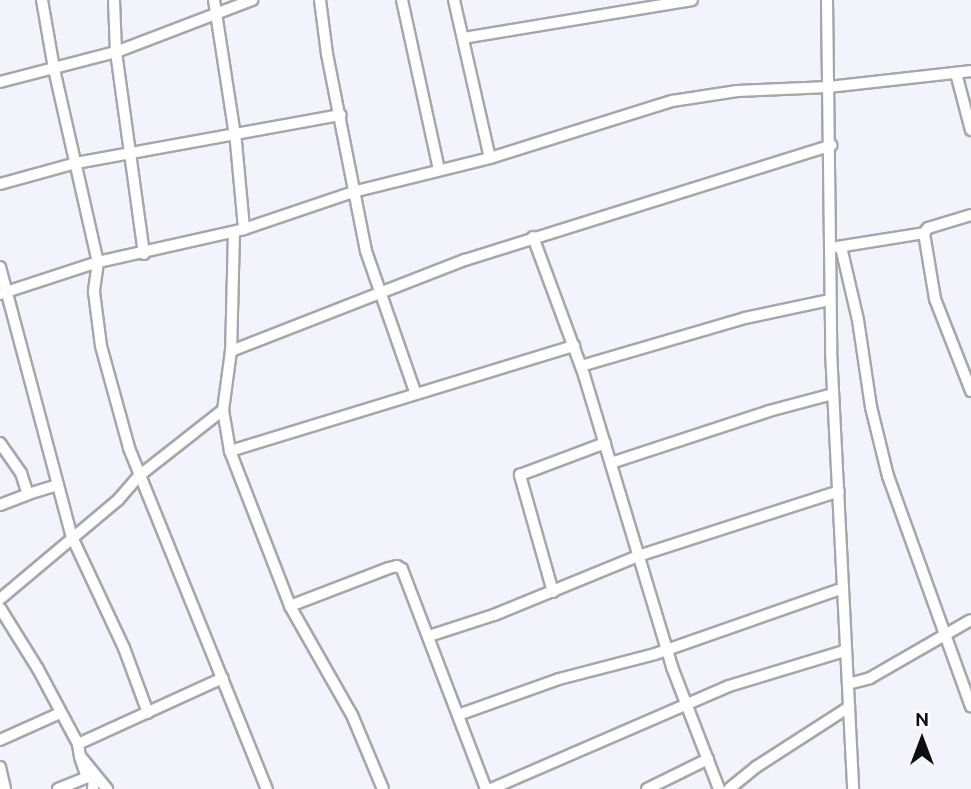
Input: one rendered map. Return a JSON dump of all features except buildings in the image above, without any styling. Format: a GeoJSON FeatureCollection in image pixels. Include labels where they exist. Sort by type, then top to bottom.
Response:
{"type":"FeatureCollection","features":[{"type":"Feature","properties":{"kind":"street"},"geometry":{"type":"LineString","coordinates":[[42,0],[54,69],[98,262],[94,292],[101,345],[129,449],[267,789]]}},
{"type":"Feature","properties":{"kind":"street"},"geometry":{"type":"LineString","coordinates":[[114,0],[116,52],[144,254]]}},
{"type":"Feature","properties":{"kind":"street"},"geometry":{"type":"LineString","coordinates":[[214,0],[235,137],[239,231],[231,352],[223,410],[230,451],[290,606],[352,715],[383,789]]}},
{"type":"Feature","properties":{"kind":"street"},"geometry":{"type":"LineString","coordinates":[[0,82],[116,52],[252,0]]}},
{"type":"Feature","properties":{"kind":"street"},"geometry":{"type":"LineString","coordinates":[[320,0],[327,54],[366,251],[415,392]]}},
{"type":"Feature","properties":{"kind":"street"},"geometry":{"type":"LineString","coordinates":[[402,0],[439,170]]}},
{"type":"Feature","properties":{"kind":"street"},"geometry":{"type":"LineString","coordinates":[[454,0],[490,158]]}},
{"type":"Feature","properties":{"kind":"street"},"geometry":{"type":"LineString","coordinates":[[463,38],[692,0]]}},
{"type":"Feature","properties":{"kind":"street"},"geometry":{"type":"LineString","coordinates":[[827,0],[835,247],[830,300],[833,394],[853,789]]}},
{"type":"Feature","properties":{"kind":"street"},"geometry":{"type":"LineString","coordinates":[[4,292],[98,262],[239,231],[353,192],[490,158],[672,101],[737,91],[829,87],[971,71]]}},
{"type":"Feature","properties":{"kind":"street"},"geometry":{"type":"LineString","coordinates":[[956,73],[971,130]]}},
{"type":"Feature","properties":{"kind":"street"},"geometry":{"type":"LineString","coordinates":[[0,184],[76,163],[235,137],[341,115]]}},
{"type":"Feature","properties":{"kind":"street"},"geometry":{"type":"LineString","coordinates":[[231,352],[382,292],[533,237],[638,207],[831,145]]}},
{"type":"Feature","properties":{"kind":"street"},"geometry":{"type":"LineString","coordinates":[[835,247],[924,233],[928,228],[971,215]]}},
{"type":"Feature","properties":{"kind":"street"},"geometry":{"type":"LineString","coordinates":[[924,233],[936,299],[971,391]]}},
{"type":"Feature","properties":{"kind":"street"},"geometry":{"type":"LineString","coordinates":[[533,237],[581,366],[667,649],[719,789]]}},
{"type":"Feature","properties":{"kind":"street"},"geometry":{"type":"LineString","coordinates":[[835,247],[858,320],[871,407],[888,476],[971,706]]}},
{"type":"Feature","properties":{"kind":"street"},"geometry":{"type":"LineString","coordinates":[[0,267],[4,292],[72,537],[93,587],[124,648],[148,713]]}},
{"type":"Feature","properties":{"kind":"street"},"geometry":{"type":"LineString","coordinates":[[581,366],[745,318],[830,300]]}},
{"type":"Feature","properties":{"kind":"street"},"geometry":{"type":"LineString","coordinates":[[230,451],[415,392],[573,346]]}},
{"type":"Feature","properties":{"kind":"street"},"geometry":{"type":"LineString","coordinates":[[611,463],[769,411],[833,394]]}},
{"type":"Feature","properties":{"kind":"street"},"geometry":{"type":"LineString","coordinates":[[0,599],[118,500],[140,475],[223,410]]}},
{"type":"Feature","properties":{"kind":"street"},"geometry":{"type":"LineString","coordinates":[[0,443],[21,473],[28,494]]}},
{"type":"Feature","properties":{"kind":"street"},"geometry":{"type":"LineString","coordinates":[[553,592],[520,475],[605,443]]}},
{"type":"Feature","properties":{"kind":"street"},"geometry":{"type":"LineString","coordinates":[[0,505],[58,485]]}},
{"type":"Feature","properties":{"kind":"street"},"geometry":{"type":"LineString","coordinates":[[429,636],[553,592],[638,556],[839,491]]}},
{"type":"Feature","properties":{"kind":"street"},"geometry":{"type":"LineString","coordinates":[[290,606],[397,566],[402,569],[489,789],[729,686],[844,651]]}},
{"type":"Feature","properties":{"kind":"street"},"geometry":{"type":"LineString","coordinates":[[458,715],[559,679],[667,649],[841,589]]}},
{"type":"Feature","properties":{"kind":"street"},"geometry":{"type":"LineString","coordinates":[[0,608],[38,668],[78,744],[86,776]]}},
{"type":"Feature","properties":{"kind":"street"},"geometry":{"type":"LineString","coordinates":[[848,684],[870,678],[971,620]]}},
{"type":"Feature","properties":{"kind":"street"},"geometry":{"type":"LineString","coordinates":[[78,744],[223,678]]}},
{"type":"Feature","properties":{"kind":"street"},"geometry":{"type":"LineString","coordinates":[[729,789],[756,767],[849,707]]}},
{"type":"Feature","properties":{"kind":"street"},"geometry":{"type":"LineString","coordinates":[[0,740],[60,713]]}},
{"type":"Feature","properties":{"kind":"street"},"geometry":{"type":"LineString","coordinates":[[80,756],[107,789]]}},
{"type":"Feature","properties":{"kind":"street"},"geometry":{"type":"LineString","coordinates":[[647,789],[708,759]]}},
{"type":"Feature","properties":{"kind":"street"},"geometry":{"type":"LineString","coordinates":[[0,767],[5,789]]}},
{"type":"Feature","properties":{"kind":"street"},"geometry":{"type":"LineString","coordinates":[[58,789],[86,776],[94,779],[93,789]]}}]}
